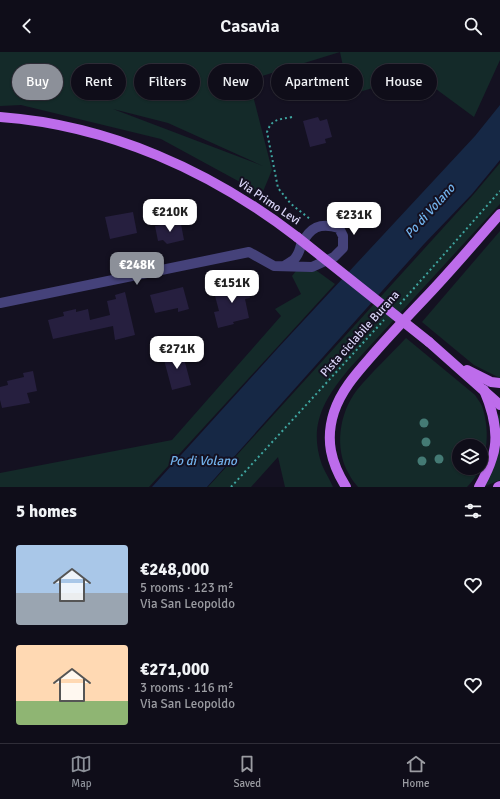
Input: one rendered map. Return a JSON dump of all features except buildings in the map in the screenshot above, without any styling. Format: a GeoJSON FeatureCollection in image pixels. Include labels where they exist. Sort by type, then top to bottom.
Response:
{"type":"FeatureCollection","features":[{"type":"Feature","properties":{"kind":"main road","name":"Via Primo Levi"},"geometry":{"type":"LineString","coordinates":[[0,116],[48,123],[122,142],[156,154],[223,187],[271,217],[297,237],[429,342],[500,404]]}},
{"type":"Feature","properties":{"kind":"main road"},"geometry":{"type":"LineString","coordinates":[[346,487],[337,473],[331,454],[330,433],[334,412],[342,393],[382,344],[446,276],[500,214]]}},
{"type":"Feature","properties":{"kind":"main road"},"geometry":{"type":"LineString","coordinates":[[452,362],[491,382],[500,383]]}},
{"type":"Feature","properties":{"kind":"main road"},"geometry":{"type":"LineString","coordinates":[[479,487],[493,457],[495,440],[491,406],[484,390]]}},
{"type":"Feature","properties":{"kind":"street"},"geometry":{"type":"LineString","coordinates":[[0,303],[249,252],[274,266],[312,267],[334,257],[343,248],[343,236],[339,228],[332,226],[319,226],[314,228],[305,238],[296,258],[284,266]]}},
{"type":"Feature","properties":{"kind":"path"},"geometry":{"type":"LineString","coordinates":[[292,117],[274,121],[269,125],[267,132],[278,188],[291,204],[319,226]]}},
{"type":"Feature","properties":{"kind":"path","name":"Pista ciclabile Burana"},"geometry":{"type":"LineString","coordinates":[[398,306],[500,191]]}},
{"type":"Feature","properties":{"kind":"path","name":"Pista ciclabile Burana"},"geometry":{"type":"LineString","coordinates":[[232,487],[388,317]]}},
{"type":"Feature","properties":{"kind":"green space"},"geometry":{"type":"Polygon","coordinates":[[[0,52],[340,52],[301,64],[271,64],[271,73],[263,76],[263,64],[208,64],[208,100],[254,100],[272,170],[262,194],[161,139],[21,105],[0,106],[0,52]],[[113,109],[263,166],[168,123],[113,109]]]}},
{"type":"Feature","properties":{"kind":"green space"},"geometry":{"type":"Polygon","coordinates":[[[340,52],[500,52],[500,60],[474,117],[437,90],[437,64],[371,64],[371,89],[363,91],[363,64],[343,64],[340,52]]]}},
{"type":"Feature","properties":{"kind":"green space"},"geometry":{"type":"Polygon","coordinates":[[[500,163],[500,204],[348,370],[339,381],[326,403],[318,425],[318,451],[322,465],[333,487],[285,487],[278,457],[251,487],[208,487],[473,195],[500,163]]]}},
{"type":"Feature","properties":{"kind":"green space"},"geometry":{"type":"Polygon","coordinates":[[[500,231],[500,378],[474,365],[422,322],[500,231]]]}},
{"type":"Feature","properties":{"kind":"green space"},"geometry":{"type":"Polygon","coordinates":[[[296,271],[317,271],[335,284],[149,487],[0,487],[0,473],[172,440],[281,316],[275,309],[301,294],[292,276],[296,271]]]}},
{"type":"Feature","properties":{"kind":"green space"},"geometry":{"type":"Polygon","coordinates":[[[406,338],[475,395],[482,406],[485,416],[487,439],[452,439],[452,475],[476,475],[467,487],[358,487],[351,478],[344,464],[341,454],[341,431],[346,409],[351,399],[375,370],[406,338]]]}},
{"type":"Feature","properties":{"kind":"green space"},"geometry":{"type":"Polygon","coordinates":[[[496,413],[500,416],[500,480],[483,487],[493,469],[497,452],[498,434],[496,413]]]}},
{"type":"Feature","properties":{"kind":"water","name":"Po di Volano"},"geometry":{"type":"Polygon","coordinates":[[[500,105],[500,160],[472,194],[424,244],[207,487],[152,487],[278,348],[475,136],[500,105]]]}}]}
